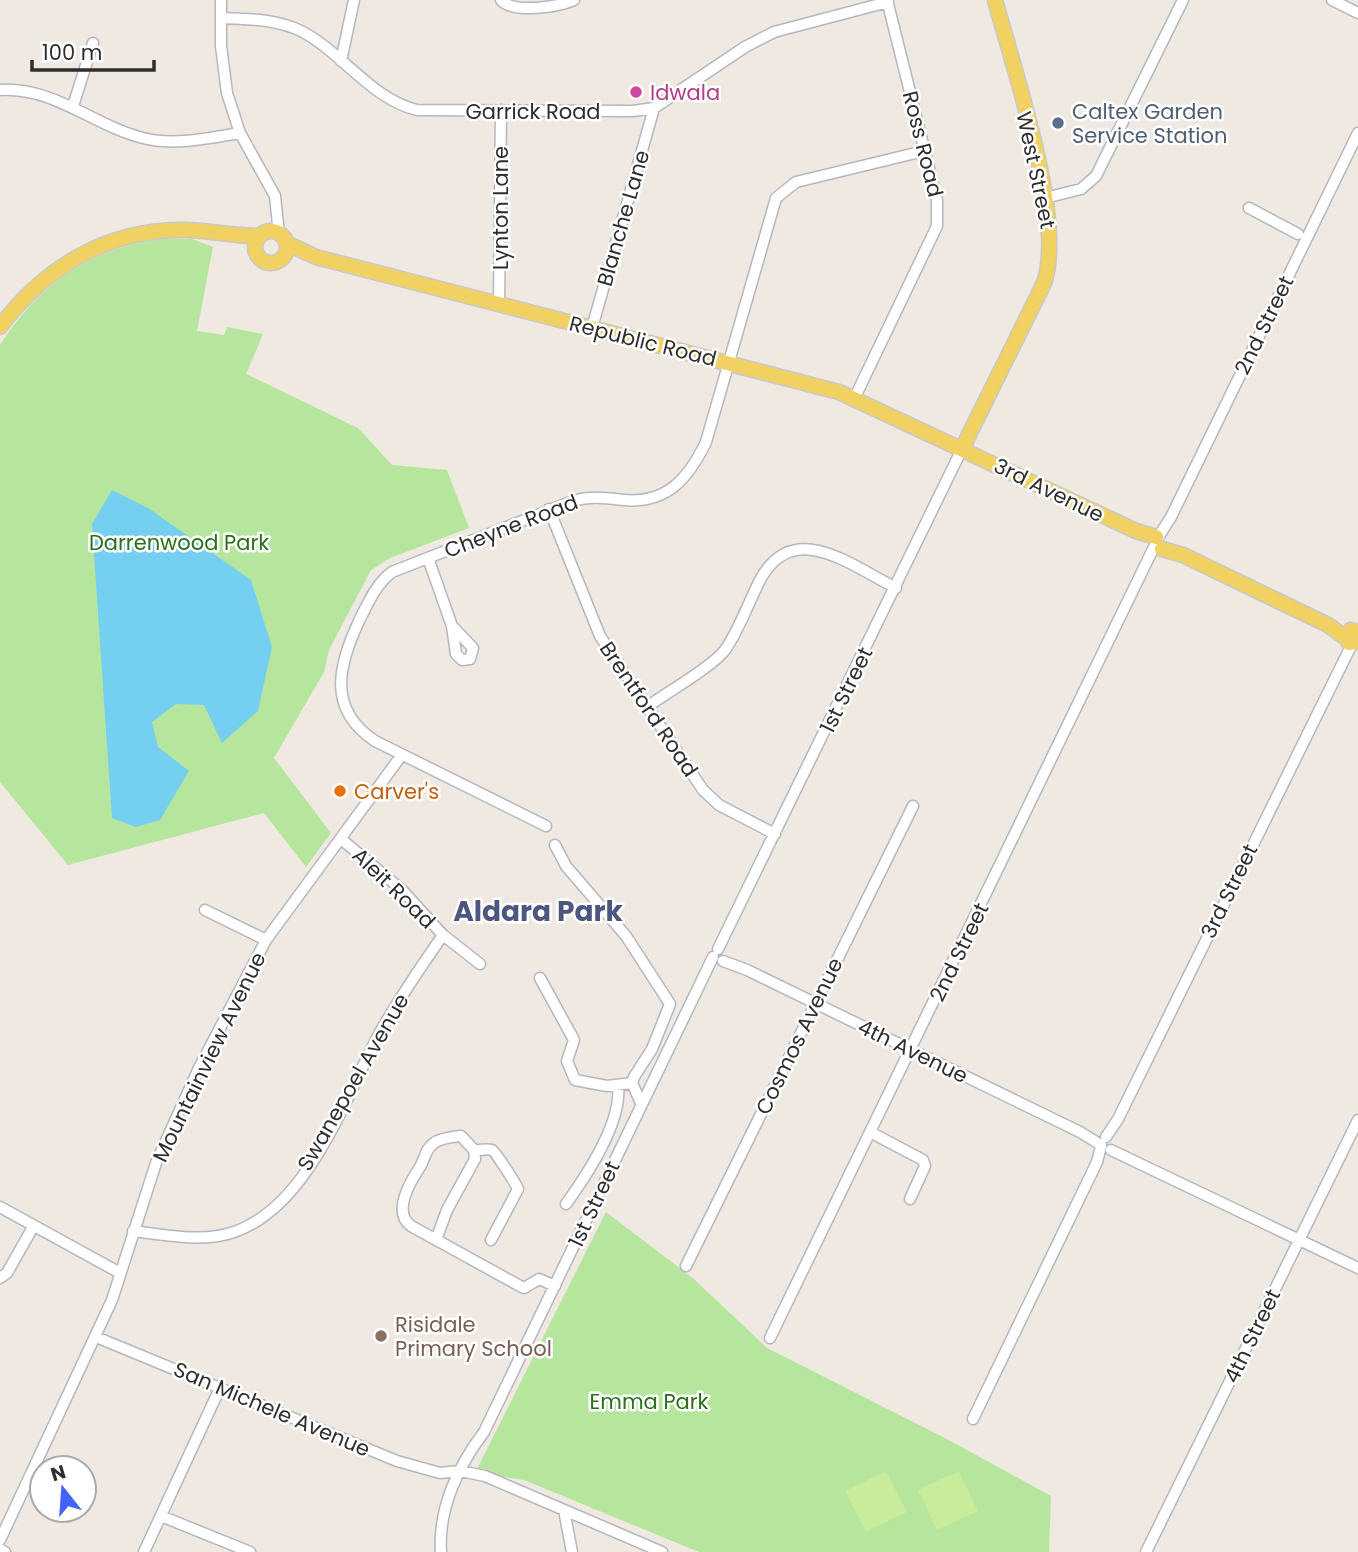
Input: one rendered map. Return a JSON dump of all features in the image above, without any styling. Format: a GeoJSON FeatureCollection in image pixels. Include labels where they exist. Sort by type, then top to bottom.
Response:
{"type":"FeatureCollection","features":[{"type":"Feature","properties":{"kind":"main road","name":"West Street"},"geometry":{"type":"LineString","coordinates":[[962,449],[1045,278],[1050,237],[1045,198],[995,0]]}},
{"type":"Feature","properties":{"kind":"main road","name":"Republic Road"},"geometry":{"type":"LineString","coordinates":[[0,327],[43,280],[68,261],[96,247],[156,231],[199,230],[231,236],[273,236],[316,257],[855,397],[962,449]]}},
{"type":"Feature","properties":{"kind":"main road","name":"Republic Road"},"geometry":{"type":"LineString","coordinates":[[231,236],[256,251],[265,262],[281,258],[316,257]]}},
{"type":"Feature","properties":{"kind":"main road"},"geometry":{"type":"LineString","coordinates":[[256,251],[273,236],[286,252],[281,258]]}},
{"type":"Feature","properties":{"kind":"main road","name":"3rd Avenue"},"geometry":{"type":"LineString","coordinates":[[962,449],[1354,637]]}},
{"type":"Feature","properties":{"kind":"street"},"geometry":{"type":"LineString","coordinates":[[221,0],[224,76],[240,133],[275,196],[277,218],[273,236]]}},
{"type":"Feature","properties":{"kind":"street"},"geometry":{"type":"LineString","coordinates":[[341,61],[354,0]]}},
{"type":"Feature","properties":{"kind":"street"},"geometry":{"type":"LineString","coordinates":[[501,0],[510,7],[548,7],[574,0]]}},
{"type":"Feature","properties":{"kind":"street"},"geometry":{"type":"LineString","coordinates":[[1045,198],[1085,188],[1096,176],[1183,0]]}},
{"type":"Feature","properties":{"kind":"street"},"geometry":{"type":"LineString","coordinates":[[1332,0],[1358,13]]}},
{"type":"Feature","properties":{"kind":"street","name":"Garrick Road"},"geometry":{"type":"LineString","coordinates":[[221,18],[257,19],[291,27],[308,36],[407,108],[633,111],[654,108],[745,47],[774,32],[888,1]]}},
{"type":"Feature","properties":{"kind":"street","name":"Ross Road"},"geometry":{"type":"LineString","coordinates":[[855,397],[937,226],[937,200],[888,1]]}},
{"type":"Feature","properties":{"kind":"street"},"geometry":{"type":"LineString","coordinates":[[73,106],[93,43]]}},
{"type":"Feature","properties":{"kind":"street"},"geometry":{"type":"LineString","coordinates":[[0,90],[40,93],[127,132],[160,141],[240,133]]}},
{"type":"Feature","properties":{"kind":"street","name":"Blanche Lane"},"geometry":{"type":"LineString","coordinates":[[592,328],[654,108]]}},
{"type":"Feature","properties":{"kind":"street","name":"Lynton Lane"},"geometry":{"type":"LineString","coordinates":[[499,305],[501,110]]}},
{"type":"Feature","properties":{"kind":"street","name":"2nd Street"},"geometry":{"type":"LineString","coordinates":[[770,1338],[1358,133]]}},
{"type":"Feature","properties":{"kind":"street","name":"Cheyne Road"},"geometry":{"type":"LineString","coordinates":[[546,826],[401,756],[366,735],[353,720],[344,701],[341,664],[381,582],[392,572],[550,509],[589,497],[646,501],[672,490],[696,463],[706,442],[770,212],[780,194],[796,182],[924,151]]}},
{"type":"Feature","properties":{"kind":"street"},"geometry":{"type":"LineString","coordinates":[[1249,208],[1298,234]]}},
{"type":"Feature","properties":{"kind":"street","name":"1st Street"},"geometry":{"type":"LineString","coordinates":[[441,1552],[440,1521],[459,1476],[484,1432],[641,1103],[705,977],[721,956],[728,931],[962,449]]}},
{"type":"Feature","properties":{"kind":"street","name":"Brentford Road"},"geometry":{"type":"LineString","coordinates":[[550,509],[600,636],[647,707],[714,802],[775,834]]}},
{"type":"Feature","properties":{"kind":"street"},"geometry":{"type":"LineString","coordinates":[[647,707],[724,650],[766,568],[782,554],[800,548],[818,550],[896,588]]}},
{"type":"Feature","properties":{"kind":"street"},"geometry":{"type":"LineString","coordinates":[[428,558],[452,626]]}},
{"type":"Feature","properties":{"kind":"street","name":"3rd Street"},"geometry":{"type":"LineString","coordinates":[[973,1419],[1354,637]]}},
{"type":"Feature","properties":{"kind":"street","name":"Mountainview Avenue"},"geometry":{"type":"LineString","coordinates":[[0,1540],[96,1337],[156,1163],[180,1107],[266,940],[401,756]]}},
{"type":"Feature","properties":{"kind":"street","name":"Cosmos Avenue"},"geometry":{"type":"LineString","coordinates":[[686,1266],[913,806]]}},
{"type":"Feature","properties":{"kind":"street","name":"Aleit Road"},"geometry":{"type":"LineString","coordinates":[[341,839],[402,890],[443,935],[480,964]]}},
{"type":"Feature","properties":{"kind":"street"},"geometry":{"type":"LineString","coordinates":[[555,845],[566,866],[626,936],[670,1004],[632,1083],[641,1103]]}},
{"type":"Feature","properties":{"kind":"street"},"geometry":{"type":"LineString","coordinates":[[205,910],[266,940]]}},
{"type":"Feature","properties":{"kind":"street","name":"Swanepoel Avenue"},"geometry":{"type":"LineString","coordinates":[[133,1231],[216,1237],[237,1231],[267,1215],[321,1146],[384,1025],[443,935]]}},
{"type":"Feature","properties":{"kind":"street","name":"4th Avenue"},"geometry":{"type":"LineString","coordinates":[[721,956],[1358,1268]]}},
{"type":"Feature","properties":{"kind":"street"},"geometry":{"type":"LineString","coordinates":[[540,978],[574,1040],[567,1061],[573,1076],[583,1083],[618,1086],[632,1083]]}},
{"type":"Feature","properties":{"kind":"street"},"geometry":{"type":"LineString","coordinates":[[566,1204],[582,1181],[618,1110],[618,1086]]}},
{"type":"Feature","properties":{"kind":"street","name":"4th Street"},"geometry":{"type":"LineString","coordinates":[[1146,1552],[1358,1120]]}},
{"type":"Feature","properties":{"kind":"street"},"geometry":{"type":"LineString","coordinates":[[870,1132],[923,1160],[925,1166],[910,1199]]}},
{"type":"Feature","properties":{"kind":"street"},"geometry":{"type":"LineString","coordinates":[[436,1240],[447,1210],[474,1164],[474,1150],[461,1136],[435,1142],[427,1150],[408,1184],[402,1210],[406,1223],[436,1240],[523,1287],[539,1279],[555,1286]]}},
{"type":"Feature","properties":{"kind":"street"},"geometry":{"type":"LineString","coordinates":[[474,1150],[490,1149],[498,1153],[505,1172],[518,1189],[491,1240]]}},
{"type":"Feature","properties":{"kind":"street"},"geometry":{"type":"LineString","coordinates":[[0,1207],[120,1273]]}},
{"type":"Feature","properties":{"kind":"street"},"geometry":{"type":"LineString","coordinates":[[0,1278],[6,1273],[33,1227]]}},
{"type":"Feature","properties":{"kind":"street","name":"San Michele Avenue"},"geometry":{"type":"LineString","coordinates":[[96,1337],[366,1449],[425,1469],[493,1481],[662,1552]]}},
{"type":"Feature","properties":{"kind":"street"},"geometry":{"type":"LineString","coordinates":[[144,1552],[220,1388]]}},
{"type":"Feature","properties":{"kind":"street"},"geometry":{"type":"LineString","coordinates":[[564,1510],[572,1552]]}},
{"type":"Feature","properties":{"kind":"street"},"geometry":{"type":"LineString","coordinates":[[161,1516],[250,1552]]}},
{"type":"Feature","properties":{"kind":"street"},"geometry":{"type":"LineString","coordinates":[[0,1549],[5,1552]]}},
{"type":"Feature","properties":{"kind":"green space","name":"Darrenwood Park"},"geometry":{"type":"Polygon","coordinates":[[[160,239],[192,239],[213,247],[197,331],[224,335],[227,327],[263,334],[246,374],[358,428],[392,465],[447,470],[469,528],[390,558],[371,570],[329,650],[324,672],[274,758],[331,833],[306,867],[264,813],[68,865],[0,782],[0,345],[32,304],[68,273],[110,252],[160,239]]]}},
{"type":"Feature","properties":{"kind":"green space","name":"Emma Park"},"geometry":{"type":"Polygon","coordinates":[[[606,1212],[695,1280],[767,1348],[945,1438],[1051,1496],[1049,1552],[699,1552],[524,1480],[475,1473],[606,1212]]]}},
{"type":"Feature","properties":{"kind":"green space"},"geometry":{"type":"Polygon","coordinates":[[[886,1471],[907,1512],[866,1532],[845,1491],[886,1471]]]}},
{"type":"Feature","properties":{"kind":"green space"},"geometry":{"type":"Polygon","coordinates":[[[959,1471],[978,1511],[937,1530],[918,1490],[959,1471]]]}},
{"type":"Feature","properties":{"kind":"water"},"geometry":{"type":"Polygon","coordinates":[[[112,490],[148,508],[251,580],[272,647],[258,711],[222,743],[204,705],[176,704],[152,722],[158,747],[189,771],[160,820],[136,827],[112,818],[92,524],[112,490]]]}},
{"type":"Feature","properties":{"kind":"place","name":"Idwala"},"geometry":{"type":"Point","coordinates":[636,92]}},
{"type":"Feature","properties":{"kind":"place","name":"Caltex Garden Service Station"},"geometry":{"type":"Point","coordinates":[1058,123]}},
{"type":"Feature","properties":{"kind":"place","name":"Carver's"},"geometry":{"type":"Point","coordinates":[340,791]}},
{"type":"Feature","properties":{"kind":"place","name":"Risidale Primary School"},"geometry":{"type":"Point","coordinates":[381,1336]}},
{"type":"Feature","properties":{"kind":"district","name":"Aldara Park"},"geometry":{"type":"Point","coordinates":[538,911]}}]}
